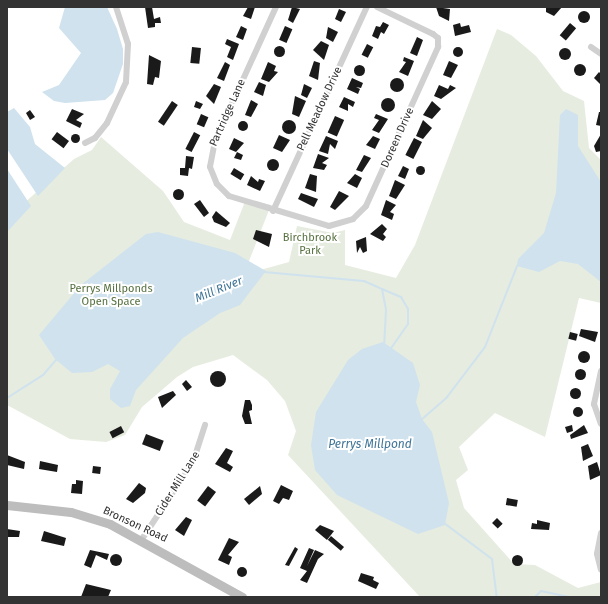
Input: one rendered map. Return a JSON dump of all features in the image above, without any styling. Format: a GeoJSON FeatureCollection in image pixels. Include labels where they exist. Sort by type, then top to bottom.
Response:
{"type":"FeatureCollection","features":[{"type":"Feature","properties":{"kind":"main road","name":"Bronson Road"},"geometry":{"type":"LineString","coordinates":[[7,506],[71,512],[142,539],[242,597]]}},
{"type":"Feature","properties":{"kind":"street"},"geometry":{"type":"LineString","coordinates":[[85,143],[95,138],[107,123],[126,82],[128,44],[116,7]]}},
{"type":"Feature","properties":{"kind":"street","name":"Partridge Lane"},"geometry":{"type":"LineString","coordinates":[[273,211],[225,193],[214,180],[209,159],[276,7]]}},
{"type":"Feature","properties":{"kind":"street","name":"Pell Meadow Drive"},"geometry":{"type":"LineString","coordinates":[[273,211],[367,7]]}},
{"type":"Feature","properties":{"kind":"street","name":"Doreen Drive"},"geometry":{"type":"LineString","coordinates":[[273,211],[322,225],[336,225],[357,216],[369,202],[439,44],[433,34],[377,7]]}},
{"type":"Feature","properties":{"kind":"street"},"geometry":{"type":"LineString","coordinates":[[591,47],[601,54]]}},
{"type":"Feature","properties":{"kind":"street"},"geometry":{"type":"LineString","coordinates":[[601,371],[594,404],[601,424]]}},
{"type":"Feature","properties":{"kind":"street","name":"Cider Mill Lane"},"geometry":{"type":"LineString","coordinates":[[142,539],[193,462],[205,426]]}},
{"type":"Feature","properties":{"kind":"street"},"geometry":{"type":"LineString","coordinates":[[601,533],[597,554],[601,570]]}},
{"type":"Feature","properties":{"kind":"green space","name":"Perrys Millponds Open Space"},"geometry":{"type":"Polygon","coordinates":[[[497,29],[511,35],[536,56],[563,91],[584,101],[589,148],[601,160],[601,303],[579,298],[545,437],[495,413],[459,447],[468,470],[456,480],[464,508],[514,564],[535,565],[578,588],[601,582],[601,597],[420,597],[288,455],[296,431],[285,401],[267,380],[233,355],[193,367],[177,377],[142,407],[125,435],[106,442],[70,439],[7,405],[7,231],[23,204],[74,159],[92,150],[101,137],[163,191],[184,222],[230,240],[246,199],[271,205],[247,266],[253,272],[289,262],[297,226],[333,233],[345,230],[345,265],[396,278],[415,245],[497,29]]]}},
{"type":"Feature","properties":{"kind":"water"},"geometry":{"type":"Polygon","coordinates":[[[65,7],[107,7],[117,29],[123,49],[123,64],[113,93],[105,100],[65,103],[54,101],[42,92],[59,85],[81,53],[59,28],[65,7]]]}},
{"type":"Feature","properties":{"kind":"water"},"geometry":{"type":"Polygon","coordinates":[[[14,108],[30,127],[35,144],[65,168],[38,196],[7,149],[7,112],[14,108]]]}},
{"type":"Feature","properties":{"kind":"water"},"geometry":{"type":"Polygon","coordinates":[[[566,109],[578,115],[578,146],[601,182],[601,282],[578,264],[560,261],[539,272],[517,266],[518,259],[544,233],[556,193],[560,115],[566,109]]]}},
{"type":"Feature","properties":{"kind":"water"},"geometry":{"type":"Polygon","coordinates":[[[7,169],[31,206],[7,232],[7,169]]]}},
{"type":"Feature","properties":{"kind":"water"},"geometry":{"type":"Polygon","coordinates":[[[158,232],[235,253],[266,271],[240,305],[220,313],[183,338],[136,390],[130,406],[121,408],[110,399],[110,389],[120,371],[108,364],[92,372],[72,373],[55,359],[39,335],[81,285],[146,234],[158,232]]]}},
{"type":"Feature","properties":{"kind":"water","name":"Perrys Millpond"},"geometry":{"type":"Polygon","coordinates":[[[383,342],[413,363],[420,385],[416,402],[422,419],[432,432],[449,503],[445,525],[418,534],[337,495],[315,470],[311,445],[316,412],[348,360],[362,349],[383,342]]]}},
{"type":"Feature","properties":{"kind":"building"},"geometry":{"type":"Polygon","coordinates":[[[145,7],[152,7],[154,19],[160,17],[161,23],[155,23],[155,27],[148,28],[145,7]]]}},
{"type":"Feature","properties":{"kind":"building"},"geometry":{"type":"Polygon","coordinates":[[[248,7],[255,7],[251,19],[243,16],[248,7]]]}},
{"type":"Feature","properties":{"kind":"building"},"geometry":{"type":"Polygon","coordinates":[[[292,7],[300,9],[293,23],[288,20],[292,7]]]}},
{"type":"Feature","properties":{"kind":"building"},"geometry":{"type":"Polygon","coordinates":[[[436,7],[450,9],[449,21],[439,16],[436,7]]]}},
{"type":"Feature","properties":{"kind":"building"},"geometry":{"type":"Polygon","coordinates":[[[546,7],[562,7],[554,16],[546,12],[546,7]]]}},
{"type":"Feature","properties":{"kind":"building"},"geometry":{"type":"Polygon","coordinates":[[[339,9],[346,12],[341,22],[335,19],[339,9]]]}},
{"type":"Feature","properties":{"kind":"building"},"geometry":{"type":"Polygon","coordinates":[[[582,11],[586,11],[590,17],[586,23],[582,23],[578,19],[578,15],[582,11]]]}},
{"type":"Feature","properties":{"kind":"building"},"geometry":{"type":"Polygon","coordinates":[[[383,22],[389,25],[384,34],[381,32],[378,39],[372,36],[376,26],[380,27],[383,22]]]}},
{"type":"Feature","properties":{"kind":"building"},"geometry":{"type":"Polygon","coordinates":[[[460,23],[461,27],[469,25],[471,32],[455,36],[453,25],[460,23]]]}},
{"type":"Feature","properties":{"kind":"building"},"geometry":{"type":"Polygon","coordinates":[[[570,23],[576,28],[566,40],[560,35],[570,23]]]}},
{"type":"Feature","properties":{"kind":"building"},"geometry":{"type":"Polygon","coordinates":[[[241,26],[247,29],[243,40],[236,37],[241,26]]]}},
{"type":"Feature","properties":{"kind":"building"},"geometry":{"type":"Polygon","coordinates":[[[285,26],[292,29],[287,43],[279,40],[285,26]]]}},
{"type":"Feature","properties":{"kind":"building"},"geometry":{"type":"Polygon","coordinates":[[[328,27],[338,32],[333,42],[326,38],[328,27]]]}},
{"type":"Feature","properties":{"kind":"building"},"geometry":{"type":"Polygon","coordinates":[[[417,37],[423,40],[417,56],[410,53],[417,37]]]}},
{"type":"Feature","properties":{"kind":"building"},"geometry":{"type":"Polygon","coordinates":[[[227,39],[239,44],[233,60],[227,57],[231,47],[225,44],[227,39]]]}},
{"type":"Feature","properties":{"kind":"building"},"geometry":{"type":"Polygon","coordinates":[[[321,41],[329,45],[324,60],[313,50],[321,41]]]}},
{"type":"Feature","properties":{"kind":"building"},"geometry":{"type":"Polygon","coordinates":[[[367,44],[373,47],[368,58],[362,55],[367,44]]]}},
{"type":"Feature","properties":{"kind":"building"},"geometry":{"type":"Polygon","coordinates":[[[277,46],[281,46],[283,47],[283,55],[277,56],[274,53],[274,49],[277,46]]]}},
{"type":"Feature","properties":{"kind":"building"},"geometry":{"type":"Polygon","coordinates":[[[192,47],[201,48],[199,64],[190,63],[192,47]]]}},
{"type":"Feature","properties":{"kind":"building"},"geometry":{"type":"Polygon","coordinates":[[[456,47],[460,47],[462,48],[462,56],[456,57],[453,54],[453,50],[456,47]]]}},
{"type":"Feature","properties":{"kind":"building"},"geometry":{"type":"Polygon","coordinates":[[[563,48],[567,48],[571,54],[567,60],[563,60],[559,56],[559,52],[563,48]]]}},
{"type":"Feature","properties":{"kind":"building"},"geometry":{"type":"Polygon","coordinates":[[[149,55],[161,61],[159,78],[155,77],[153,85],[147,84],[149,55]]]}},
{"type":"Feature","properties":{"kind":"building"},"geometry":{"type":"Polygon","coordinates":[[[404,57],[414,61],[408,76],[399,72],[406,62],[403,61],[404,57]]]}},
{"type":"Feature","properties":{"kind":"building"},"geometry":{"type":"Polygon","coordinates":[[[314,61],[320,63],[318,80],[309,76],[314,61]]]}},
{"type":"Feature","properties":{"kind":"building"},"geometry":{"type":"Polygon","coordinates":[[[449,61],[458,65],[451,78],[443,75],[449,61]]]}},
{"type":"Feature","properties":{"kind":"building"},"geometry":{"type":"Polygon","coordinates":[[[225,62],[230,65],[224,81],[217,78],[225,62]]]}},
{"type":"Feature","properties":{"kind":"building"},"geometry":{"type":"Polygon","coordinates":[[[268,62],[276,66],[274,71],[278,72],[269,82],[261,79],[268,62]]]}},
{"type":"Feature","properties":{"kind":"building"},"geometry":{"type":"Polygon","coordinates":[[[582,64],[585,65],[585,75],[578,76],[575,75],[574,68],[575,65],[582,64]]]}},
{"type":"Feature","properties":{"kind":"building"},"geometry":{"type":"Polygon","coordinates":[[[357,65],[361,65],[363,66],[363,74],[357,75],[354,72],[354,68],[357,65]]]}},
{"type":"Feature","properties":{"kind":"building"},"geometry":{"type":"Polygon","coordinates":[[[599,72],[601,74],[601,85],[594,78],[599,72]]]}},
{"type":"Feature","properties":{"kind":"building"},"geometry":{"type":"Polygon","coordinates":[[[352,78],[363,83],[361,88],[356,87],[360,89],[358,94],[347,89],[352,78]]]}},
{"type":"Feature","properties":{"kind":"building"},"geometry":{"type":"Polygon","coordinates":[[[394,78],[400,78],[404,82],[404,88],[400,92],[394,92],[390,88],[390,82],[394,78]]]}},
{"type":"Feature","properties":{"kind":"building"},"geometry":{"type":"Polygon","coordinates":[[[259,82],[266,85],[263,96],[254,92],[259,82]]]}},
{"type":"Feature","properties":{"kind":"building"},"geometry":{"type":"Polygon","coordinates":[[[214,84],[221,87],[214,104],[206,96],[214,84]]]}},
{"type":"Feature","properties":{"kind":"building"},"geometry":{"type":"Polygon","coordinates":[[[304,84],[312,88],[307,98],[301,95],[304,84]]]}},
{"type":"Feature","properties":{"kind":"building"},"geometry":{"type":"Polygon","coordinates":[[[439,85],[448,89],[450,85],[456,88],[441,99],[434,96],[439,85]]]}},
{"type":"Feature","properties":{"kind":"building"},"geometry":{"type":"Polygon","coordinates":[[[295,96],[306,101],[299,117],[292,114],[295,96]]]}},
{"type":"Feature","properties":{"kind":"building"},"geometry":{"type":"Polygon","coordinates":[[[344,97],[355,102],[353,107],[348,104],[348,111],[339,107],[344,97]]]}},
{"type":"Feature","properties":{"kind":"building"},"geometry":{"type":"Polygon","coordinates":[[[385,98],[391,98],[395,102],[395,108],[391,112],[385,112],[381,108],[381,102],[385,98]]]}},
{"type":"Feature","properties":{"kind":"building"},"geometry":{"type":"Polygon","coordinates":[[[251,100],[258,104],[251,117],[245,115],[251,100]]]}},
{"type":"Feature","properties":{"kind":"building"},"geometry":{"type":"Polygon","coordinates":[[[172,101],[178,105],[164,126],[158,122],[172,101]]]}},
{"type":"Feature","properties":{"kind":"building"},"geometry":{"type":"Polygon","coordinates":[[[196,101],[203,104],[200,109],[194,107],[196,101]]]}},
{"type":"Feature","properties":{"kind":"building"},"geometry":{"type":"Polygon","coordinates":[[[432,101],[441,109],[432,119],[423,115],[432,101]]]}},
{"type":"Feature","properties":{"kind":"building"},"geometry":{"type":"Polygon","coordinates":[[[72,109],[84,114],[76,120],[82,123],[80,128],[66,121],[72,109]]]}},
{"type":"Feature","properties":{"kind":"building"},"geometry":{"type":"Polygon","coordinates":[[[30,110],[35,117],[30,120],[26,113],[30,110]]]}},
{"type":"Feature","properties":{"kind":"building"},"geometry":{"type":"Polygon","coordinates":[[[599,112],[601,112],[601,126],[596,125],[599,112]]]}},
{"type":"Feature","properties":{"kind":"building"},"geometry":{"type":"Polygon","coordinates":[[[201,114],[208,117],[204,127],[197,124],[201,114]]]}},
{"type":"Feature","properties":{"kind":"building"},"geometry":{"type":"Polygon","coordinates":[[[376,114],[388,119],[379,133],[372,130],[379,120],[374,118],[376,114]]]}},
{"type":"Feature","properties":{"kind":"building"},"geometry":{"type":"Polygon","coordinates":[[[335,116],[344,120],[337,137],[328,132],[335,116]]]}},
{"type":"Feature","properties":{"kind":"building"},"geometry":{"type":"Polygon","coordinates":[[[286,120],[292,120],[296,124],[296,130],[292,134],[286,134],[282,130],[282,124],[286,120]]]}},
{"type":"Feature","properties":{"kind":"building"},"geometry":{"type":"Polygon","coordinates":[[[423,120],[432,128],[423,139],[416,136],[423,120]]]}},
{"type":"Feature","properties":{"kind":"building"},"geometry":{"type":"Polygon","coordinates":[[[241,121],[245,121],[247,122],[247,130],[241,131],[238,128],[238,124],[241,121]]]}},
{"type":"Feature","properties":{"kind":"building"},"geometry":{"type":"Polygon","coordinates":[[[57,132],[69,141],[64,148],[52,139],[57,132]]]}},
{"type":"Feature","properties":{"kind":"building"},"geometry":{"type":"Polygon","coordinates":[[[194,132],[200,135],[192,152],[185,149],[194,132]]]}},
{"type":"Feature","properties":{"kind":"building"},"geometry":{"type":"Polygon","coordinates":[[[75,133],[80,138],[75,143],[70,138],[75,133]]]}},
{"type":"Feature","properties":{"kind":"building"},"geometry":{"type":"Polygon","coordinates":[[[601,134],[601,151],[596,152],[594,146],[601,134]]]}},
{"type":"Feature","properties":{"kind":"building"},"geometry":{"type":"Polygon","coordinates":[[[279,135],[290,140],[282,152],[273,148],[279,135]]]}},
{"type":"Feature","properties":{"kind":"building"},"geometry":{"type":"Polygon","coordinates":[[[326,136],[338,141],[335,149],[330,144],[328,154],[319,151],[326,136]]]}},
{"type":"Feature","properties":{"kind":"building"},"geometry":{"type":"Polygon","coordinates":[[[373,136],[380,139],[375,149],[366,145],[373,136]]]}},
{"type":"Feature","properties":{"kind":"building"},"geometry":{"type":"Polygon","coordinates":[[[234,138],[244,143],[236,152],[229,149],[234,138]]]}},
{"type":"Feature","properties":{"kind":"building"},"geometry":{"type":"Polygon","coordinates":[[[414,138],[422,142],[413,159],[405,155],[414,138]]]}},
{"type":"Feature","properties":{"kind":"building"},"geometry":{"type":"Polygon","coordinates":[[[237,152],[243,155],[241,160],[234,158],[237,152]]]}},
{"type":"Feature","properties":{"kind":"building"},"geometry":{"type":"Polygon","coordinates":[[[318,154],[329,158],[322,163],[327,165],[324,170],[313,168],[318,154]]]}},
{"type":"Feature","properties":{"kind":"building"},"geometry":{"type":"Polygon","coordinates":[[[364,155],[371,158],[362,172],[356,170],[364,155]]]}},
{"type":"Feature","properties":{"kind":"building"},"geometry":{"type":"Polygon","coordinates":[[[186,156],[194,157],[192,169],[189,168],[188,176],[180,175],[180,168],[185,168],[186,156]]]}},
{"type":"Feature","properties":{"kind":"building"},"geometry":{"type":"Polygon","coordinates":[[[273,159],[277,161],[279,165],[277,169],[273,171],[269,169],[267,165],[269,161],[273,159]]]}},
{"type":"Feature","properties":{"kind":"building"},"geometry":{"type":"Polygon","coordinates":[[[420,165],[425,170],[420,175],[415,170],[420,165]]]}},
{"type":"Feature","properties":{"kind":"building"},"geometry":{"type":"Polygon","coordinates":[[[403,166],[409,169],[405,179],[398,176],[403,166]]]}},
{"type":"Feature","properties":{"kind":"building"},"geometry":{"type":"Polygon","coordinates":[[[234,168],[244,174],[241,180],[230,174],[234,168]]]}},
{"type":"Feature","properties":{"kind":"building"},"geometry":{"type":"Polygon","coordinates":[[[310,174],[317,176],[316,192],[305,188],[310,174]]]}},
{"type":"Feature","properties":{"kind":"building"},"geometry":{"type":"Polygon","coordinates":[[[355,174],[362,178],[357,188],[347,183],[355,174]]]}},
{"type":"Feature","properties":{"kind":"building"},"geometry":{"type":"Polygon","coordinates":[[[251,176],[258,182],[259,179],[265,181],[260,191],[247,185],[251,176]]]}},
{"type":"Feature","properties":{"kind":"building"},"geometry":{"type":"Polygon","coordinates":[[[395,180],[405,185],[396,199],[389,196],[395,180]]]}},
{"type":"Feature","properties":{"kind":"building"},"geometry":{"type":"Polygon","coordinates":[[[178,188],[182,190],[184,194],[182,198],[178,200],[174,198],[172,194],[174,190],[178,188]]]}},
{"type":"Feature","properties":{"kind":"building"},"geometry":{"type":"Polygon","coordinates":[[[339,191],[349,196],[335,210],[330,207],[339,191]]]}},
{"type":"Feature","properties":{"kind":"building"},"geometry":{"type":"Polygon","coordinates":[[[301,193],[318,199],[314,207],[298,199],[301,193]]]}},
{"type":"Feature","properties":{"kind":"building"},"geometry":{"type":"Polygon","coordinates":[[[200,200],[209,213],[204,217],[194,204],[200,200]]]}},
{"type":"Feature","properties":{"kind":"building"},"geometry":{"type":"Polygon","coordinates":[[[386,200],[396,205],[390,212],[394,214],[392,220],[381,215],[386,200]]]}},
{"type":"Feature","properties":{"kind":"building"},"geometry":{"type":"Polygon","coordinates":[[[216,211],[230,223],[226,227],[214,222],[212,217],[216,211]]]}},
{"type":"Feature","properties":{"kind":"building"},"geometry":{"type":"Polygon","coordinates":[[[382,224],[387,229],[383,234],[386,237],[383,241],[370,234],[382,224]]]}},
{"type":"Feature","properties":{"kind":"building"},"geometry":{"type":"Polygon","coordinates":[[[256,230],[272,234],[269,247],[253,239],[256,230]]]}},
{"type":"Feature","properties":{"kind":"building"},"geometry":{"type":"Polygon","coordinates":[[[366,237],[367,251],[363,253],[360,247],[357,253],[356,241],[366,237]]]}},
{"type":"Feature","properties":{"kind":"building"},"geometry":{"type":"Polygon","coordinates":[[[581,329],[598,332],[595,342],[579,336],[581,329]]]}},
{"type":"Feature","properties":{"kind":"building"},"geometry":{"type":"Polygon","coordinates":[[[570,332],[578,334],[576,341],[568,339],[570,332]]]}},
{"type":"Feature","properties":{"kind":"building"},"geometry":{"type":"Polygon","coordinates":[[[582,351],[586,351],[590,357],[586,363],[582,363],[578,359],[578,355],[582,351]]]}},
{"type":"Feature","properties":{"kind":"building"},"geometry":{"type":"Polygon","coordinates":[[[580,368],[584,370],[586,374],[584,378],[580,380],[576,378],[574,374],[576,370],[580,368]]]}},
{"type":"Feature","properties":{"kind":"building"},"geometry":{"type":"Polygon","coordinates":[[[218,371],[225,376],[226,379],[221,386],[218,387],[211,382],[210,379],[215,372],[218,371]]]}},
{"type":"Feature","properties":{"kind":"building"},"geometry":{"type":"Polygon","coordinates":[[[186,380],[192,387],[187,391],[182,384],[186,380]]]}},
{"type":"Feature","properties":{"kind":"building"},"geometry":{"type":"Polygon","coordinates":[[[573,388],[577,388],[579,389],[579,397],[573,398],[570,395],[570,391],[573,388]]]}},
{"type":"Feature","properties":{"kind":"building"},"geometry":{"type":"Polygon","coordinates":[[[173,391],[176,395],[162,408],[158,397],[173,391]]]}},
{"type":"Feature","properties":{"kind":"building"},"geometry":{"type":"Polygon","coordinates":[[[245,400],[250,400],[252,405],[252,410],[249,411],[252,424],[245,424],[242,416],[245,400]]]}},
{"type":"Feature","properties":{"kind":"building"},"geometry":{"type":"Polygon","coordinates":[[[576,407],[580,407],[582,408],[582,416],[576,417],[573,414],[573,410],[576,407]]]}},
{"type":"Feature","properties":{"kind":"building"},"geometry":{"type":"Polygon","coordinates":[[[572,425],[573,431],[567,433],[565,427],[572,425]]]}},
{"type":"Feature","properties":{"kind":"building"},"geometry":{"type":"Polygon","coordinates":[[[584,425],[588,433],[571,439],[570,435],[584,425]]]}},
{"type":"Feature","properties":{"kind":"building"},"geometry":{"type":"Polygon","coordinates":[[[121,426],[124,432],[113,438],[109,432],[121,426]]]}},
{"type":"Feature","properties":{"kind":"building"},"geometry":{"type":"Polygon","coordinates":[[[146,434],[164,441],[160,451],[142,444],[146,434]]]}},
{"type":"Feature","properties":{"kind":"building"},"geometry":{"type":"Polygon","coordinates":[[[588,444],[593,456],[583,461],[581,447],[588,444]]]}},
{"type":"Feature","properties":{"kind":"building"},"geometry":{"type":"Polygon","coordinates":[[[226,448],[233,451],[227,463],[233,467],[230,472],[215,464],[226,448]]]}},
{"type":"Feature","properties":{"kind":"building"},"geometry":{"type":"Polygon","coordinates":[[[7,455],[25,462],[24,469],[7,465],[7,455]]]}},
{"type":"Feature","properties":{"kind":"building"},"geometry":{"type":"Polygon","coordinates":[[[40,461],[58,465],[57,472],[39,469],[40,461]]]}},
{"type":"Feature","properties":{"kind":"building"},"geometry":{"type":"Polygon","coordinates":[[[597,462],[601,475],[590,480],[588,466],[597,462]]]}},
{"type":"Feature","properties":{"kind":"building"},"geometry":{"type":"Polygon","coordinates":[[[93,466],[101,467],[100,474],[92,473],[93,466]]]}},
{"type":"Feature","properties":{"kind":"building"},"geometry":{"type":"Polygon","coordinates":[[[76,480],[83,481],[82,494],[71,493],[72,484],[76,484],[76,480]]]}},
{"type":"Feature","properties":{"kind":"building"},"geometry":{"type":"Polygon","coordinates":[[[139,483],[146,488],[145,493],[133,503],[126,499],[139,483]]]}},
{"type":"Feature","properties":{"kind":"building"},"geometry":{"type":"Polygon","coordinates":[[[281,485],[293,491],[289,500],[283,498],[279,504],[273,501],[281,485]]]}},
{"type":"Feature","properties":{"kind":"building"},"geometry":{"type":"Polygon","coordinates":[[[208,486],[216,492],[205,506],[197,500],[208,486]]]}},
{"type":"Feature","properties":{"kind":"building"},"geometry":{"type":"Polygon","coordinates":[[[260,486],[262,494],[249,505],[244,499],[260,486]]]}},
{"type":"Feature","properties":{"kind":"building"},"geometry":{"type":"Polygon","coordinates":[[[507,498],[518,500],[517,507],[506,505],[507,498]]]}},
{"type":"Feature","properties":{"kind":"building"},"geometry":{"type":"Polygon","coordinates":[[[186,517],[192,520],[184,536],[175,530],[186,517]]]}},
{"type":"Feature","properties":{"kind":"building"},"geometry":{"type":"Polygon","coordinates":[[[497,518],[503,524],[498,529],[492,523],[497,518]]]}},
{"type":"Feature","properties":{"kind":"building"},"geometry":{"type":"Polygon","coordinates":[[[537,520],[550,523],[549,530],[531,529],[532,523],[537,524],[537,520]]]}},
{"type":"Feature","properties":{"kind":"building"},"geometry":{"type":"Polygon","coordinates":[[[320,525],[334,531],[327,540],[315,530],[320,525]]]}},
{"type":"Feature","properties":{"kind":"building"},"geometry":{"type":"Polygon","coordinates":[[[7,529],[20,531],[19,537],[7,537],[7,529]]]}},
{"type":"Feature","properties":{"kind":"building"},"geometry":{"type":"Polygon","coordinates":[[[44,531],[66,538],[64,546],[41,541],[44,531]]]}},
{"type":"Feature","properties":{"kind":"building"},"geometry":{"type":"Polygon","coordinates":[[[331,536],[344,547],[341,551],[328,540],[331,536]]]}},
{"type":"Feature","properties":{"kind":"building"},"geometry":{"type":"Polygon","coordinates":[[[229,538],[239,542],[228,555],[232,557],[229,565],[218,560],[229,538]]]}},
{"type":"Feature","properties":{"kind":"building"},"geometry":{"type":"Polygon","coordinates":[[[295,547],[298,549],[289,566],[285,565],[295,547]]]}},
{"type":"Feature","properties":{"kind":"building"},"geometry":{"type":"Polygon","coordinates":[[[309,548],[314,550],[307,566],[315,550],[324,554],[318,559],[307,583],[300,580],[307,571],[300,568],[309,548]]]}},
{"type":"Feature","properties":{"kind":"building"},"geometry":{"type":"Polygon","coordinates":[[[90,550],[109,554],[107,560],[96,555],[91,568],[84,565],[90,550]]]}},
{"type":"Feature","properties":{"kind":"building"},"geometry":{"type":"Polygon","coordinates":[[[114,554],[118,554],[122,560],[118,566],[114,566],[110,562],[110,558],[114,554]]]}},
{"type":"Feature","properties":{"kind":"building"},"geometry":{"type":"Polygon","coordinates":[[[515,555],[519,555],[521,556],[521,564],[515,565],[512,562],[512,558],[515,555]]]}},
{"type":"Feature","properties":{"kind":"building"},"geometry":{"type":"Polygon","coordinates":[[[240,567],[244,567],[246,568],[246,576],[240,577],[237,574],[237,570],[240,567]]]}},
{"type":"Feature","properties":{"kind":"building"},"geometry":{"type":"Polygon","coordinates":[[[361,573],[374,577],[373,580],[379,583],[376,589],[358,581],[361,573]]]}},
{"type":"Feature","properties":{"kind":"building"},"geometry":{"type":"Polygon","coordinates":[[[86,584],[111,590],[108,597],[81,597],[86,584]]]}},
{"type":"Feature","properties":{"kind":"waterway"},"geometry":{"type":"LineString","coordinates":[[421,420],[447,397],[485,347],[517,266]]}},
{"type":"Feature","properties":{"kind":"waterway","name":"Mill River"},"geometry":{"type":"LineString","coordinates":[[264,272],[364,281],[382,289],[386,310],[384,343]]}},
{"type":"Feature","properties":{"kind":"waterway"},"geometry":{"type":"LineString","coordinates":[[382,289],[401,297],[408,309],[408,324],[391,348]]}},
{"type":"Feature","properties":{"kind":"waterway","name":"Mill River"},"geometry":{"type":"LineString","coordinates":[[7,398],[43,375],[57,359]]}},
{"type":"Feature","properties":{"kind":"waterway","name":"Mill River"},"geometry":{"type":"LineString","coordinates":[[444,523],[492,559],[497,597]]}},
{"type":"Feature","properties":{"kind":"waterway","name":"Mill River"},"geometry":{"type":"LineString","coordinates":[[535,597],[541,591],[570,597]]}},
{"type":"Feature","properties":{"kind":"park label","name":"Birchbrook Park"},"geometry":{"type":"Point","coordinates":[310,245]}}]}
